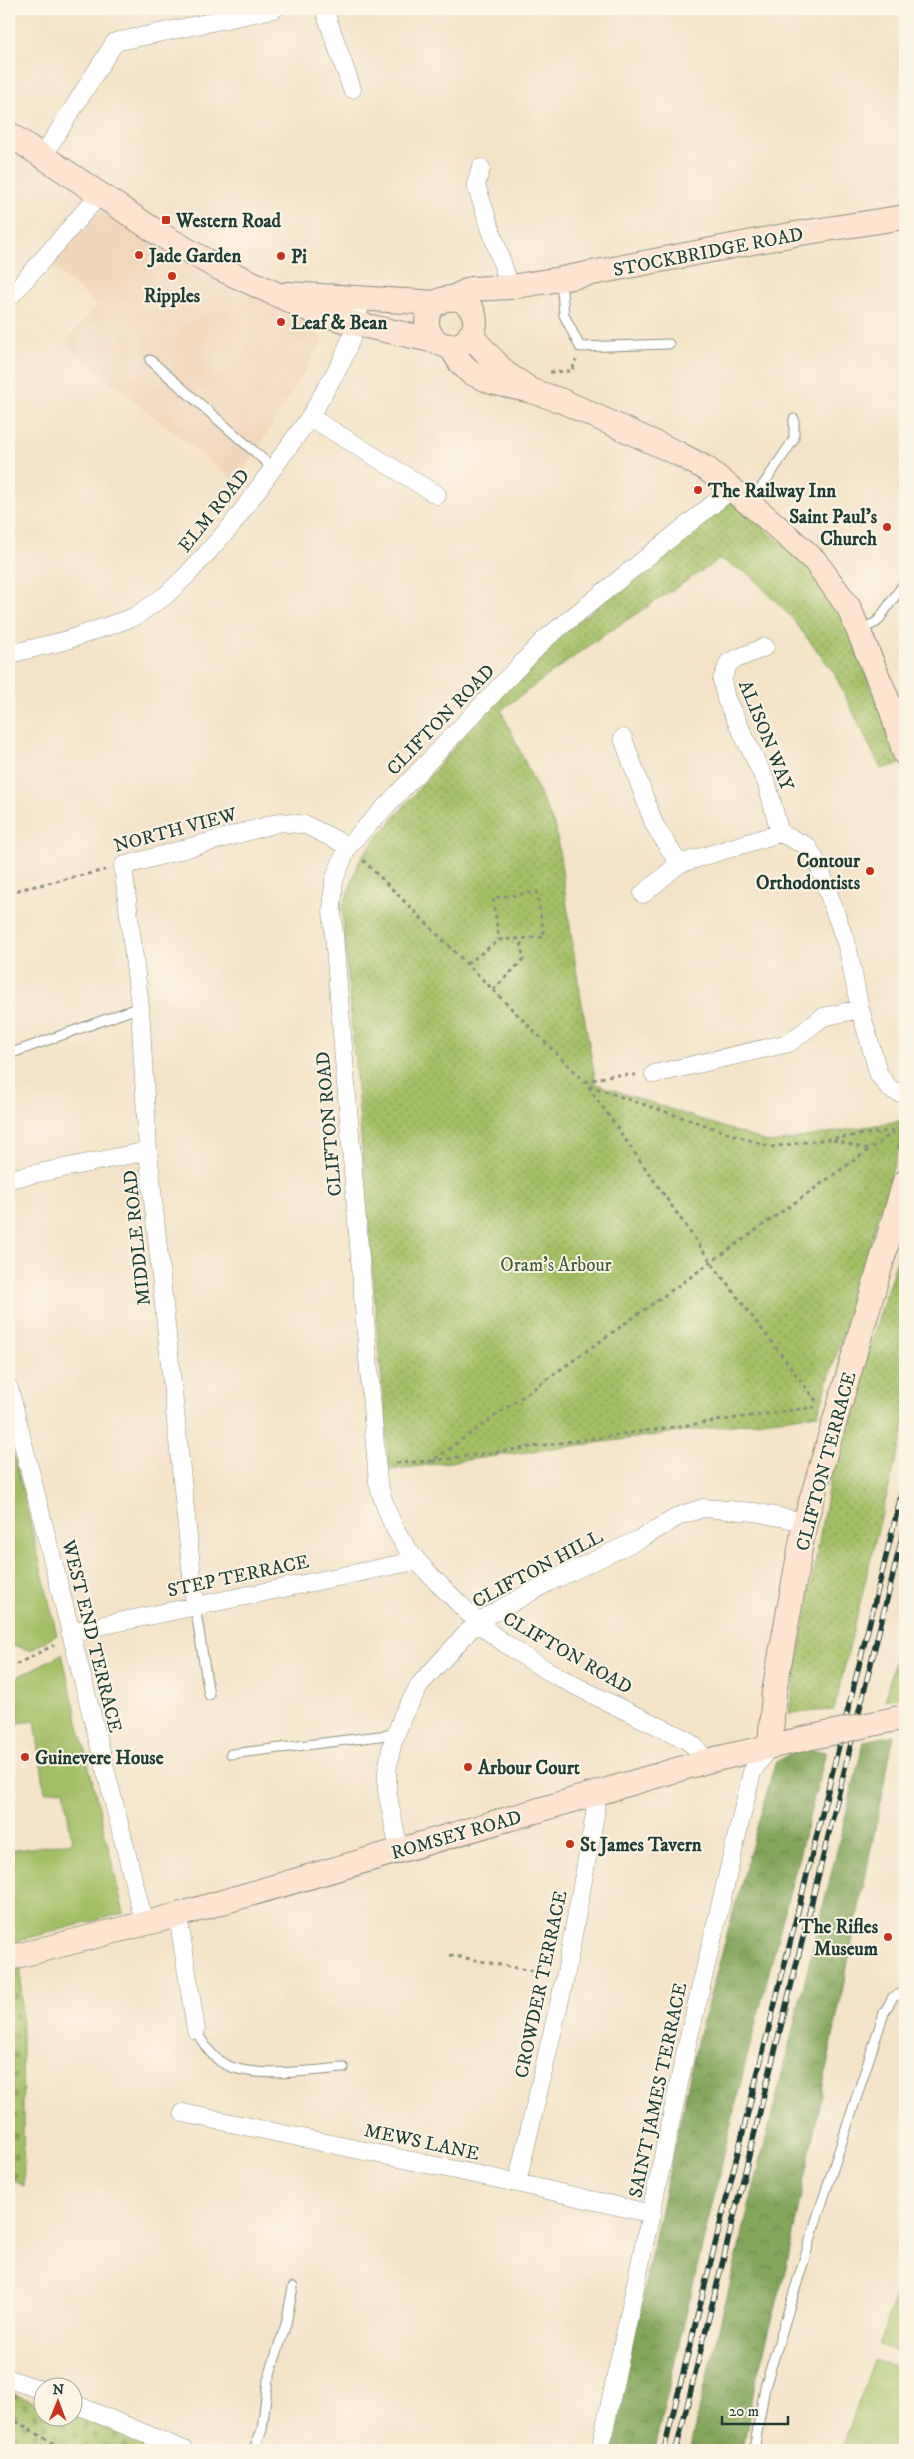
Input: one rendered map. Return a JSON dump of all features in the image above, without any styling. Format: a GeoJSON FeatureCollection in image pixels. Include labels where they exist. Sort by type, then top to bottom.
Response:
{"type":"FeatureCollection","features":[{"type":"Feature","properties":{"kind":"main road","name":"STOCKBRIDGE ROAD"},"geometry":{"type":"LineString","coordinates":[[9,134],[161,235],[199,257],[315,312],[357,324],[457,335],[490,298],[510,287]]}},
{"type":"Feature","properties":{"kind":"main road","name":"STOCKBRIDGE ROAD"},"geometry":{"type":"LineString","coordinates":[[278,294],[444,301],[471,289],[510,287],[561,279],[795,234],[905,217]]}},
{"type":"Feature","properties":{"kind":"main road"},"geometry":{"type":"LineString","coordinates":[[457,335],[428,328],[428,314],[444,301],[463,302],[472,312],[457,335],[460,362],[470,372],[492,382],[532,391],[562,401],[677,453],[707,469],[742,496],[815,561],[849,608],[892,711],[905,754]]}},
{"type":"Feature","properties":{"kind":"main road","name":"CLIFTON TERRACE"},"geometry":{"type":"LineString","coordinates":[[770,1745],[772,1701],[805,1522],[905,1182]]}},
{"type":"Feature","properties":{"kind":"main road","name":"ROMSEY ROAD"},"geometry":{"type":"LineString","coordinates":[[9,1958],[144,1922],[178,1915],[707,1761],[770,1745],[903,1718]]}},
{"type":"Feature","properties":{"kind":"street"},"geometry":{"type":"LineString","coordinates":[[42,157],[115,42],[274,9]]}},
{"type":"Feature","properties":{"kind":"street"},"geometry":{"type":"LineString","coordinates":[[324,9],[352,89]]}},
{"type":"Feature","properties":{"kind":"street"},"geometry":{"type":"LineString","coordinates":[[480,168],[476,185],[510,287]]}},
{"type":"Feature","properties":{"kind":"street"},"geometry":{"type":"LineString","coordinates":[[9,298],[100,194]]}},
{"type":"Feature","properties":{"kind":"street","name":"ELM ROAD"},"geometry":{"type":"LineString","coordinates":[[9,654],[64,641],[134,617],[165,596],[188,574],[232,525],[310,417],[342,360],[357,324],[360,298]]}},
{"type":"Feature","properties":{"kind":"street"},"geometry":{"type":"LineString","coordinates":[[310,417],[437,495]]}},
{"type":"Feature","properties":{"kind":"street","name":"CLIFTON ROAD"},"geometry":{"type":"LineString","coordinates":[[707,1761],[685,1739],[560,1677],[516,1651],[478,1622],[415,1560],[398,1537],[384,1508],[378,1482],[376,1459],[332,910],[334,880],[348,846],[544,640],[742,496]]}},
{"type":"Feature","properties":{"kind":"street","name":"ALISON WAY"},"geometry":{"type":"LineString","coordinates":[[765,647],[729,662],[722,680],[726,700],[767,784],[780,833]]}},
{"type":"Feature","properties":{"kind":"street"},"geometry":{"type":"LineString","coordinates":[[622,738],[654,824],[679,864]]}},
{"type":"Feature","properties":{"kind":"street","name":"NORTH VIEW"},"geometry":{"type":"LineString","coordinates":[[123,866],[281,822],[306,825],[348,846]]}},
{"type":"Feature","properties":{"kind":"street"},"geometry":{"type":"LineString","coordinates":[[643,894],[679,864],[780,833],[807,846],[819,866],[848,949],[860,1009],[879,1075],[890,1090],[905,1095]]}},
{"type":"Feature","properties":{"kind":"street","name":"MIDDLE ROAD"},"geometry":{"type":"LineString","coordinates":[[123,866],[140,1007],[148,1151],[195,1605]]}},
{"type":"Feature","properties":{"kind":"street"},"geometry":{"type":"LineString","coordinates":[[654,1074],[789,1043],[823,1017],[860,1009]]}},
{"type":"Feature","properties":{"kind":"street"},"geometry":{"type":"LineString","coordinates":[[9,1179],[148,1151]]}},
{"type":"Feature","properties":{"kind":"street","name":"WEST END TERRACE"},"geometry":{"type":"LineString","coordinates":[[9,1388],[144,1922]]}},
{"type":"Feature","properties":{"kind":"street","name":"CLIFTON HILL"},"geometry":{"type":"LineString","coordinates":[[399,1851],[387,1791],[387,1771],[396,1734],[412,1696],[421,1683],[478,1622],[549,1582],[642,1538],[678,1516],[703,1508],[755,1512],[805,1522]]}},
{"type":"Feature","properties":{"kind":"street","name":"STEP TERRACE"},"geometry":{"type":"LineString","coordinates":[[70,1632],[415,1560]]}},
{"type":"Feature","properties":{"kind":"street","name":"SAINT JAMES TERRACE"},"geometry":{"type":"LineString","coordinates":[[600,2450],[688,2041],[752,1772],[770,1745]]}},
{"type":"Feature","properties":{"kind":"street","name":"CROWDER TERRACE"},"geometry":{"type":"LineString","coordinates":[[517,2182],[565,1978],[595,1815],[596,1794]]}},
{"type":"Feature","properties":{"kind":"street"},"geometry":{"type":"LineString","coordinates":[[178,1915],[196,2030]]}},
{"type":"Feature","properties":{"kind":"street","name":"MEWS LANE"},"geometry":{"type":"LineString","coordinates":[[183,2113],[517,2182],[652,2214]]}},
{"type":"Feature","properties":{"kind":"street"},"geometry":{"type":"LineString","coordinates":[[9,2378],[32,2386]]}},
{"type":"Feature","properties":{"kind":"street"},"geometry":{"type":"LineString","coordinates":[[82,2407],[184,2450]]}},
{"type":"Feature","properties":{"kind":"lane"},"geometry":{"type":"LineString","coordinates":[[561,279],[564,315],[580,348],[669,344]]}},
{"type":"Feature","properties":{"kind":"lane"},"geometry":{"type":"LineString","coordinates":[[150,360],[273,468]]}},
{"type":"Feature","properties":{"kind":"lane"},"geometry":{"type":"LineString","coordinates":[[742,496],[794,439],[794,418]]}},
{"type":"Feature","properties":{"kind":"lane"},"geometry":{"type":"LineString","coordinates":[[858,632],[876,622],[905,582]]}},
{"type":"Feature","properties":{"kind":"lane"},"geometry":{"type":"LineString","coordinates":[[9,1054],[140,1007]]}},
{"type":"Feature","properties":{"kind":"lane"},"geometry":{"type":"LineString","coordinates":[[195,1605],[209,1694]]}},
{"type":"Feature","properties":{"kind":"lane"},"geometry":{"type":"LineString","coordinates":[[231,1754],[396,1734]]}},
{"type":"Feature","properties":{"kind":"lane"},"geometry":{"type":"LineString","coordinates":[[754,2450],[766,2387],[816,2221],[884,2013],[893,1997],[905,1992]]}},
{"type":"Feature","properties":{"kind":"lane"},"geometry":{"type":"LineString","coordinates":[[196,2030],[216,2059],[227,2066],[246,2071],[344,2068]]}},
{"type":"Feature","properties":{"kind":"lane"},"geometry":{"type":"LineString","coordinates":[[254,2450],[262,2430],[268,2380],[286,2324],[293,2287]]}},
{"type":"Feature","properties":{"kind":"path"},"geometry":{"type":"LineString","coordinates":[[548,372],[572,371]]}},
{"type":"Feature","properties":{"kind":"path"},"geometry":{"type":"LineString","coordinates":[[348,846],[585,1082],[711,1262],[820,1406],[432,1461],[394,1463],[376,1459]]}},
{"type":"Feature","properties":{"kind":"path","name":"NORTH VIEW"},"geometry":{"type":"LineString","coordinates":[[9,892],[123,866]]}},
{"type":"Feature","properties":{"kind":"path"},"geometry":{"type":"LineString","coordinates":[[9,888],[14,891]]}},
{"type":"Feature","properties":{"kind":"path"},"geometry":{"type":"LineString","coordinates":[[467,964],[499,940],[544,937],[538,892],[493,898],[499,940]]}},
{"type":"Feature","properties":{"kind":"path"},"geometry":{"type":"LineString","coordinates":[[493,990],[523,960],[521,939]]}},
{"type":"Feature","properties":{"kind":"path"},"geometry":{"type":"LineString","coordinates":[[585,1082],[612,1075]]}},
{"type":"Feature","properties":{"kind":"path"},"geometry":{"type":"LineString","coordinates":[[588,1086],[770,1147],[899,1130]]}},
{"type":"Feature","properties":{"kind":"path"},"geometry":{"type":"LineString","coordinates":[[432,1461],[905,1124]]}},
{"type":"Feature","properties":{"kind":"path"},"geometry":{"type":"LineString","coordinates":[[830,1139],[870,1150]]}},
{"type":"Feature","properties":{"kind":"path"},"geometry":{"type":"LineString","coordinates":[[9,1668],[48,1650]]}},
{"type":"Feature","properties":{"kind":"path"},"geometry":{"type":"LineString","coordinates":[[450,1955],[530,1970]]}},
{"type":"Feature","properties":{"kind":"path"},"geometry":{"type":"LineString","coordinates":[[9,2417],[64,2450]]}},
{"type":"Feature","properties":{"kind":"shaded area"},"geometry":{"type":"Polygon","coordinates":[[[95,204],[315,325],[322,342],[237,483],[64,344],[97,305],[45,260],[95,204]]]}},
{"type":"Feature","properties":{"kind":"green space","name":"Oram's Arbour"},"geometry":{"type":"Polygon","coordinates":[[[730,501],[812,567],[838,606],[902,763],[881,769],[834,673],[791,617],[749,574],[720,559],[601,637],[501,710],[556,829],[577,975],[596,1084],[770,1143],[905,1120],[905,1129],[818,1414],[389,1470],[342,909],[361,857],[495,699],[552,642],[730,501]]]}},
{"type":"Feature","properties":{"kind":"green space"},"geometry":{"type":"Polygon","coordinates":[[[905,1233],[905,1426],[834,1710],[789,1713],[831,1472],[905,1233]]]}},
{"type":"Feature","properties":{"kind":"green space"},"geometry":{"type":"Polygon","coordinates":[[[9,1434],[57,1635],[30,1650],[12,1645],[9,1628],[9,1434]]]}},
{"type":"Feature","properties":{"kind":"green space"},"geometry":{"type":"Polygon","coordinates":[[[905,1618],[905,1697],[885,1700],[905,1618]]]}},
{"type":"Feature","properties":{"kind":"green space"},"geometry":{"type":"Polygon","coordinates":[[[62,1654],[124,1913],[9,1943],[9,1851],[72,1842],[64,1789],[45,1792],[35,1721],[11,1724],[9,1681],[62,1654]]]}},
{"type":"Feature","properties":{"kind":"green space"},"geometry":{"type":"Polygon","coordinates":[[[894,1735],[787,2264],[755,2384],[743,2450],[689,2450],[864,1741],[894,1735]]]}},
{"type":"Feature","properties":{"kind":"green space"},"geometry":{"type":"Polygon","coordinates":[[[798,1748],[826,1752],[745,2065],[654,2450],[609,2450],[697,2042],[775,1763],[798,1748]]]}},
{"type":"Feature","properties":{"kind":"green space"},"geometry":{"type":"Polygon","coordinates":[[[21,1968],[24,2186],[9,2178],[9,1971],[21,1968]]]}},
{"type":"Feature","properties":{"kind":"green space"},"geometry":{"type":"Polygon","coordinates":[[[902,2277],[905,2278],[905,2355],[879,2345],[902,2277]]]}},
{"type":"Feature","properties":{"kind":"green space"},"geometry":{"type":"Polygon","coordinates":[[[874,2360],[905,2371],[905,2415],[893,2450],[841,2450],[874,2360]]]}},
{"type":"Feature","properties":{"kind":"green space"},"geometry":{"type":"Polygon","coordinates":[[[9,2392],[32,2401],[32,2426],[82,2426],[82,2419],[162,2450],[9,2450],[9,2392]]]}},
{"type":"Feature","properties":{"kind":"railway"},"geometry":{"type":"LineString","coordinates":[[664,2450],[905,1480]]}},
{"type":"Feature","properties":{"kind":"railway"},"geometry":{"type":"LineString","coordinates":[[676,2450],[905,1526]]}},
{"type":"Feature","properties":{"kind":"place","name":"Western Road"},"geometry":{"type":"Point","coordinates":[166,220]}},
{"type":"Feature","properties":{"kind":"place","name":"Jade Garden"},"geometry":{"type":"Point","coordinates":[139,255]}},
{"type":"Feature","properties":{"kind":"place","name":"Pi"},"geometry":{"type":"Point","coordinates":[281,256]}},
{"type":"Feature","properties":{"kind":"place","name":"Ripples"},"geometry":{"type":"Point","coordinates":[172,276]}},
{"type":"Feature","properties":{"kind":"place","name":"Leaf & Bean"},"geometry":{"type":"Point","coordinates":[281,322]}},
{"type":"Feature","properties":{"kind":"place","name":"The Railway Inn"},"geometry":{"type":"Point","coordinates":[698,490]}},
{"type":"Feature","properties":{"kind":"place","name":"Saint Paul's Church"},"geometry":{"type":"Point","coordinates":[887,527]}},
{"type":"Feature","properties":{"kind":"place","name":"Contour Orthodontists"},"geometry":{"type":"Point","coordinates":[870,871]}},
{"type":"Feature","properties":{"kind":"place","name":"Guinevere House"},"geometry":{"type":"Point","coordinates":[25,1757]}},
{"type":"Feature","properties":{"kind":"place","name":"Arbour Court"},"geometry":{"type":"Point","coordinates":[468,1767]}},
{"type":"Feature","properties":{"kind":"place","name":"St James Tavern"},"geometry":{"type":"Point","coordinates":[570,1844]}},
{"type":"Feature","properties":{"kind":"place","name":"The Rifles Museum"},"geometry":{"type":"Point","coordinates":[888,1937]}}]}
